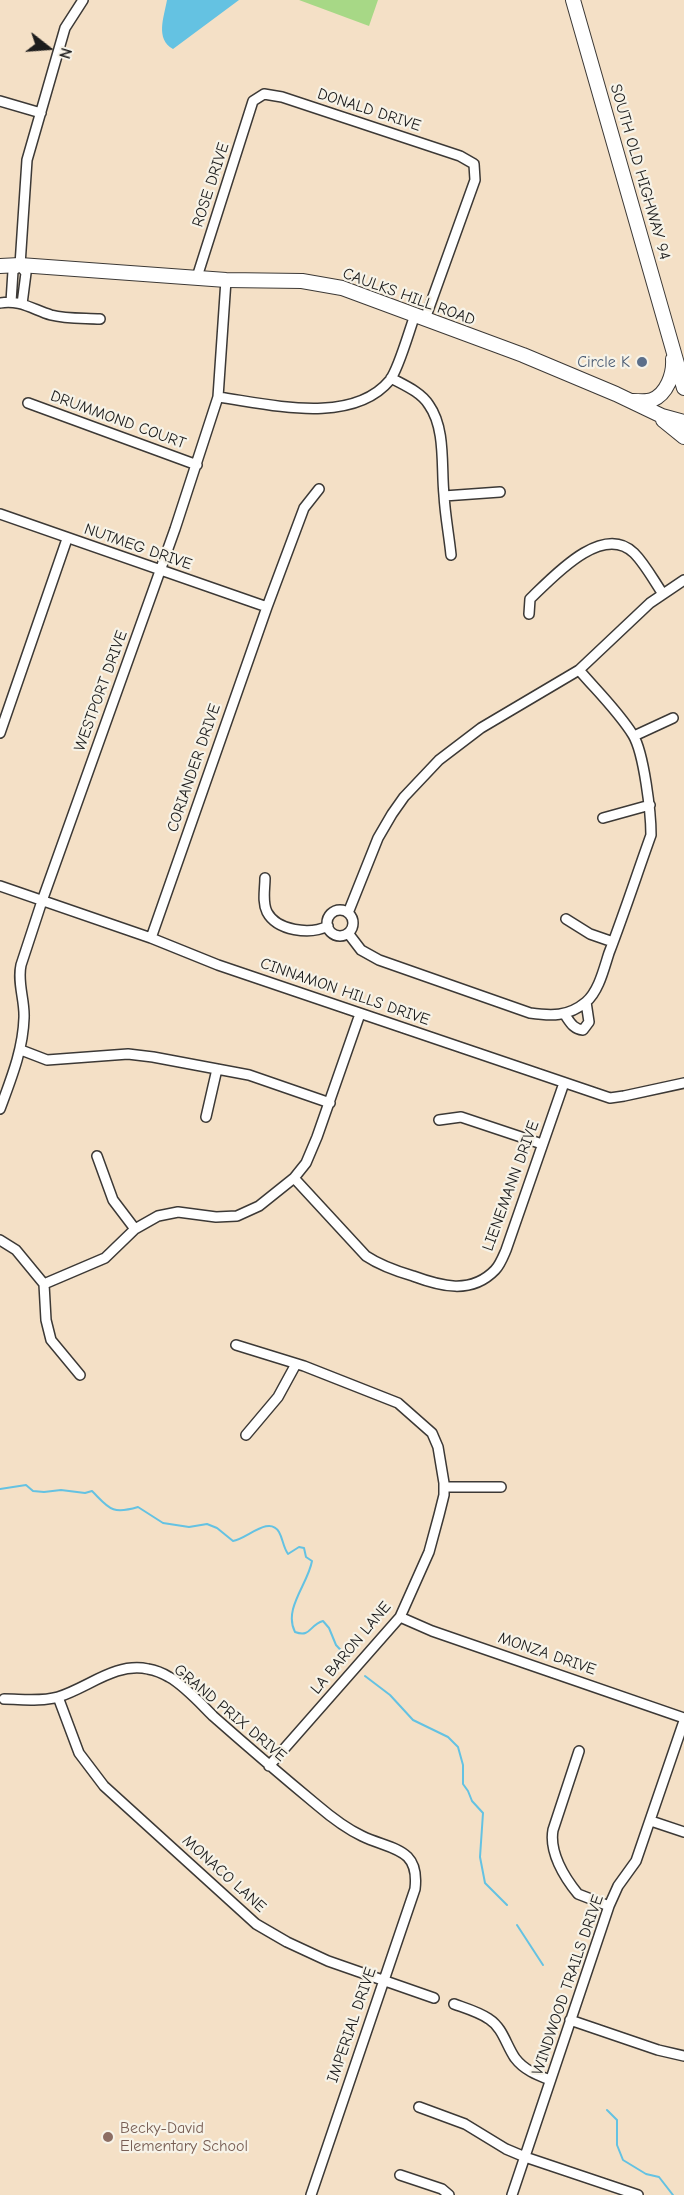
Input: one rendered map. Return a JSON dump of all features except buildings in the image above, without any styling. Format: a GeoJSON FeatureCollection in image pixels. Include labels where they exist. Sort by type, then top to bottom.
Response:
{"type":"FeatureCollection","features":[{"type":"Feature","properties":{"kind":"main road","name":"SOUTH OLD HIGHWAY 94"},"geometry":{"type":"LineString","coordinates":[[573,0],[684,388]]}},
{"type":"Feature","properties":{"kind":"main road","name":"CAULKS HILL ROAD"},"geometry":{"type":"LineString","coordinates":[[0,266],[20,265],[226,280],[312,283],[342,288],[522,355],[652,411],[684,422]]}},
{"type":"Feature","properties":{"kind":"main road"},"geometry":{"type":"LineString","coordinates":[[633,402],[652,400],[662,392],[671,379],[672,348]]}},
{"type":"Feature","properties":{"kind":"main road"},"geometry":{"type":"LineString","coordinates":[[652,411],[684,437]]}},
{"type":"Feature","properties":{"kind":"street"},"geometry":{"type":"LineString","coordinates":[[22,304],[26,273],[20,265],[27,159],[65,28],[82,0]]}},
{"type":"Feature","properties":{"kind":"street","name":"DONALD DRIVE"},"geometry":{"type":"LineString","coordinates":[[253,101],[264,94],[282,97],[460,156],[474,165],[475,180],[420,317]]}},
{"type":"Feature","properties":{"kind":"street","name":"ROSE DRIVE"},"geometry":{"type":"LineString","coordinates":[[197,277],[253,101]]}},
{"type":"Feature","properties":{"kind":"street"},"geometry":{"type":"LineString","coordinates":[[0,102],[41,113]]}},
{"type":"Feature","properties":{"kind":"street"},"geometry":{"type":"LineString","coordinates":[[11,302],[13,271],[20,265]]}},
{"type":"Feature","properties":{"kind":"street","name":"WESTPORT DRIVE"},"geometry":{"type":"LineString","coordinates":[[0,1109],[21,1050],[24,1016],[19,974],[42,901],[197,465],[218,397],[226,280]]}},
{"type":"Feature","properties":{"kind":"street"},"geometry":{"type":"LineString","coordinates":[[0,303],[22,304],[52,316],[100,319]]}},
{"type":"Feature","properties":{"kind":"street"},"geometry":{"type":"LineString","coordinates":[[218,397],[296,408],[341,408],[373,395],[392,378],[420,317]]}},
{"type":"Feature","properties":{"kind":"street"},"geometry":{"type":"LineString","coordinates":[[392,378],[417,393],[428,402],[433,411],[440,444],[451,555]]}},
{"type":"Feature","properties":{"kind":"street","name":"DRUMMOND COURT"},"geometry":{"type":"LineString","coordinates":[[28,403],[197,465]]}},
{"type":"Feature","properties":{"kind":"street","name":"CORIANDER DRIVE"},"geometry":{"type":"LineString","coordinates":[[151,938],[304,508],[319,489]]}},
{"type":"Feature","properties":{"kind":"street"},"geometry":{"type":"LineString","coordinates":[[444,496],[500,492]]}},
{"type":"Feature","properties":{"kind":"street","name":"NUTMEG DRIVE"},"geometry":{"type":"LineString","coordinates":[[0,514],[267,607]]}},
{"type":"Feature","properties":{"kind":"street"},"geometry":{"type":"LineString","coordinates":[[0,733],[67,538]]}},
{"type":"Feature","properties":{"kind":"street"},"geometry":{"type":"LineString","coordinates":[[529,614],[530,599],[585,551],[601,544],[616,544],[633,552],[663,594]]}},
{"type":"Feature","properties":{"kind":"street"},"geometry":{"type":"LineString","coordinates":[[348,913],[378,838],[401,794],[439,760],[481,728],[579,670],[650,603],[684,580]]}},
{"type":"Feature","properties":{"kind":"street"},"geometry":{"type":"LineString","coordinates":[[348,933],[361,950],[379,960],[530,1013],[565,1015],[586,1002],[599,982],[651,835],[650,805],[634,736],[579,670]]}},
{"type":"Feature","properties":{"kind":"street"},"geometry":{"type":"LineString","coordinates":[[634,736],[673,718]]}},
{"type":"Feature","properties":{"kind":"street"},"geometry":{"type":"LineString","coordinates":[[603,818],[650,805]]}},
{"type":"Feature","properties":{"kind":"street"},"geometry":{"type":"LineString","coordinates":[[265,878],[264,904],[268,915],[283,926],[302,932],[328,926]]}},
{"type":"Feature","properties":{"kind":"street","name":"CINNAMON HILLS DRIVE"},"geometry":{"type":"LineString","coordinates":[[0,886],[151,938],[218,965],[610,1098],[684,1083]]}},
{"type":"Feature","properties":{"kind":"street"},"geometry":{"type":"LineString","coordinates":[[340,910],[348,913],[353,924],[348,933],[343,936],[335,935],[327,921],[332,913],[340,910]]}},
{"type":"Feature","properties":{"kind":"street"},"geometry":{"type":"LineString","coordinates":[[566,919],[590,934],[613,942]]}},
{"type":"Feature","properties":{"kind":"street"},"geometry":{"type":"LineString","coordinates":[[565,1015],[572,1025],[583,1030],[589,1022],[586,1002]]}},
{"type":"Feature","properties":{"kind":"street"},"geometry":{"type":"LineString","coordinates":[[44,1284],[105,1258],[135,1229],[158,1216],[178,1212],[216,1217],[237,1216],[259,1206],[294,1178],[306,1163],[360,1014]]}},
{"type":"Feature","properties":{"kind":"street"},"geometry":{"type":"LineString","coordinates":[[21,1050],[47,1060],[128,1054],[249,1075],[330,1102]]}},
{"type":"Feature","properties":{"kind":"street"},"geometry":{"type":"LineString","coordinates":[[206,1117],[217,1069]]}},
{"type":"Feature","properties":{"kind":"street","name":"LIENEMANN DRIVE"},"geometry":{"type":"LineString","coordinates":[[294,1178],[366,1256],[377,1264],[428,1282],[454,1288],[480,1282],[496,1270],[506,1250],[564,1083]]}},
{"type":"Feature","properties":{"kind":"street"},"geometry":{"type":"LineString","coordinates":[[439,1120],[461,1117],[542,1144]]}},
{"type":"Feature","properties":{"kind":"street"},"geometry":{"type":"LineString","coordinates":[[98,1156],[113,1200],[135,1229]]}},
{"type":"Feature","properties":{"kind":"street"},"geometry":{"type":"LineString","coordinates":[[0,1240],[16,1250],[44,1284],[46,1320],[51,1340],[80,1375]]}},
{"type":"Feature","properties":{"kind":"street","name":"LA BARON LANE"},"geometry":{"type":"LineString","coordinates":[[236,1345],[296,1364],[398,1403],[432,1433],[438,1447],[444,1487],[429,1552],[400,1617],[269,1766]]}},
{"type":"Feature","properties":{"kind":"street"},"geometry":{"type":"LineString","coordinates":[[246,1435],[278,1397],[296,1364]]}},
{"type":"Feature","properties":{"kind":"street"},"geometry":{"type":"LineString","coordinates":[[444,1487],[501,1486]]}},
{"type":"Feature","properties":{"kind":"street","name":"MONZA DRIVE"},"geometry":{"type":"LineString","coordinates":[[400,1617],[432,1631],[684,1719]]}},
{"type":"Feature","properties":{"kind":"street","name":"GRAND PRIX DRIVE"},"geometry":{"type":"LineString","coordinates":[[4,1699],[36,1700],[58,1697],[117,1671],[130,1668],[148,1669],[170,1677],[269,1766],[335,1820],[362,1836],[399,1850],[414,1864]]}},
{"type":"Feature","properties":{"kind":"street","name":"MONACO LANE"},"geometry":{"type":"LineString","coordinates":[[58,1697],[79,1753],[104,1786],[256,1924],[287,1942],[328,1961],[434,1998]]}},
{"type":"Feature","properties":{"kind":"street","name":"WINDWOOD TRAILS DRIVE"},"geometry":{"type":"LineString","coordinates":[[512,2195],[609,1906],[618,1886],[636,1861],[684,1719]]}},
{"type":"Feature","properties":{"kind":"street"},"geometry":{"type":"LineString","coordinates":[[579,1751],[551,1839],[553,1849],[578,1894],[609,1906]]}},
{"type":"Feature","properties":{"kind":"street"},"geometry":{"type":"LineString","coordinates":[[651,1821],[684,1832]]}},
{"type":"Feature","properties":{"kind":"street","name":"IMPERIAL DRIVE"},"geometry":{"type":"LineString","coordinates":[[311,2195],[415,1889],[414,1864]]}},
{"type":"Feature","properties":{"kind":"street"},"geometry":{"type":"LineString","coordinates":[[454,2004],[490,2019],[504,2035],[515,2058],[531,2073],[550,2080]]}},
{"type":"Feature","properties":{"kind":"street"},"geometry":{"type":"LineString","coordinates":[[570,2020],[658,2050],[684,2056]]}},
{"type":"Feature","properties":{"kind":"street"},"geometry":{"type":"LineString","coordinates":[[419,2107],[465,2124],[506,2149],[525,2157],[638,2195]]}},
{"type":"Feature","properties":{"kind":"street"},"geometry":{"type":"LineString","coordinates":[[400,2175],[442,2189],[449,2195]]}},
{"type":"Feature","properties":{"kind":"green space"},"geometry":{"type":"Polygon","coordinates":[[[299,0],[378,0],[369,26],[299,0]]]}},
{"type":"Feature","properties":{"kind":"water"},"geometry":{"type":"Polygon","coordinates":[[[167,0],[239,0],[173,49],[167,45],[162,34],[167,0]]]}},
{"type":"Feature","properties":{"kind":"waterway"},"geometry":{"type":"LineString","coordinates":[[0,1489],[26,1485],[33,1491],[61,1490],[85,1493],[92,1491],[116,1510],[138,1507],[163,1523],[189,1527],[207,1524],[217,1528],[233,1541],[258,1529],[275,1527],[288,1554],[299,1547],[304,1548],[306,1557],[312,1561],[294,1605],[292,1623],[295,1632],[307,1632],[323,1621],[329,1628],[336,1645],[347,1657]]}},
{"type":"Feature","properties":{"kind":"waterway"},"geometry":{"type":"LineString","coordinates":[[365,1676],[390,1695],[413,1720],[448,1737],[458,1747],[463,1765],[463,1784],[472,1801],[483,1813],[480,1857],[485,1883],[507,1905]]}},
{"type":"Feature","properties":{"kind":"waterway"},"geometry":{"type":"LineString","coordinates":[[517,1925],[543,1965]]}},
{"type":"Feature","properties":{"kind":"waterway"},"geometry":{"type":"LineString","coordinates":[[607,2110],[617,2120],[617,2145],[623,2160],[646,2174],[659,2177],[673,2195]]}},
{"type":"Feature","properties":{"kind":"place","name":"Circle K"},"geometry":{"type":"Point","coordinates":[642,362]}},
{"type":"Feature","properties":{"kind":"place","name":"Becky-David Elementary School"},"geometry":{"type":"Point","coordinates":[108,2137]}}]}
